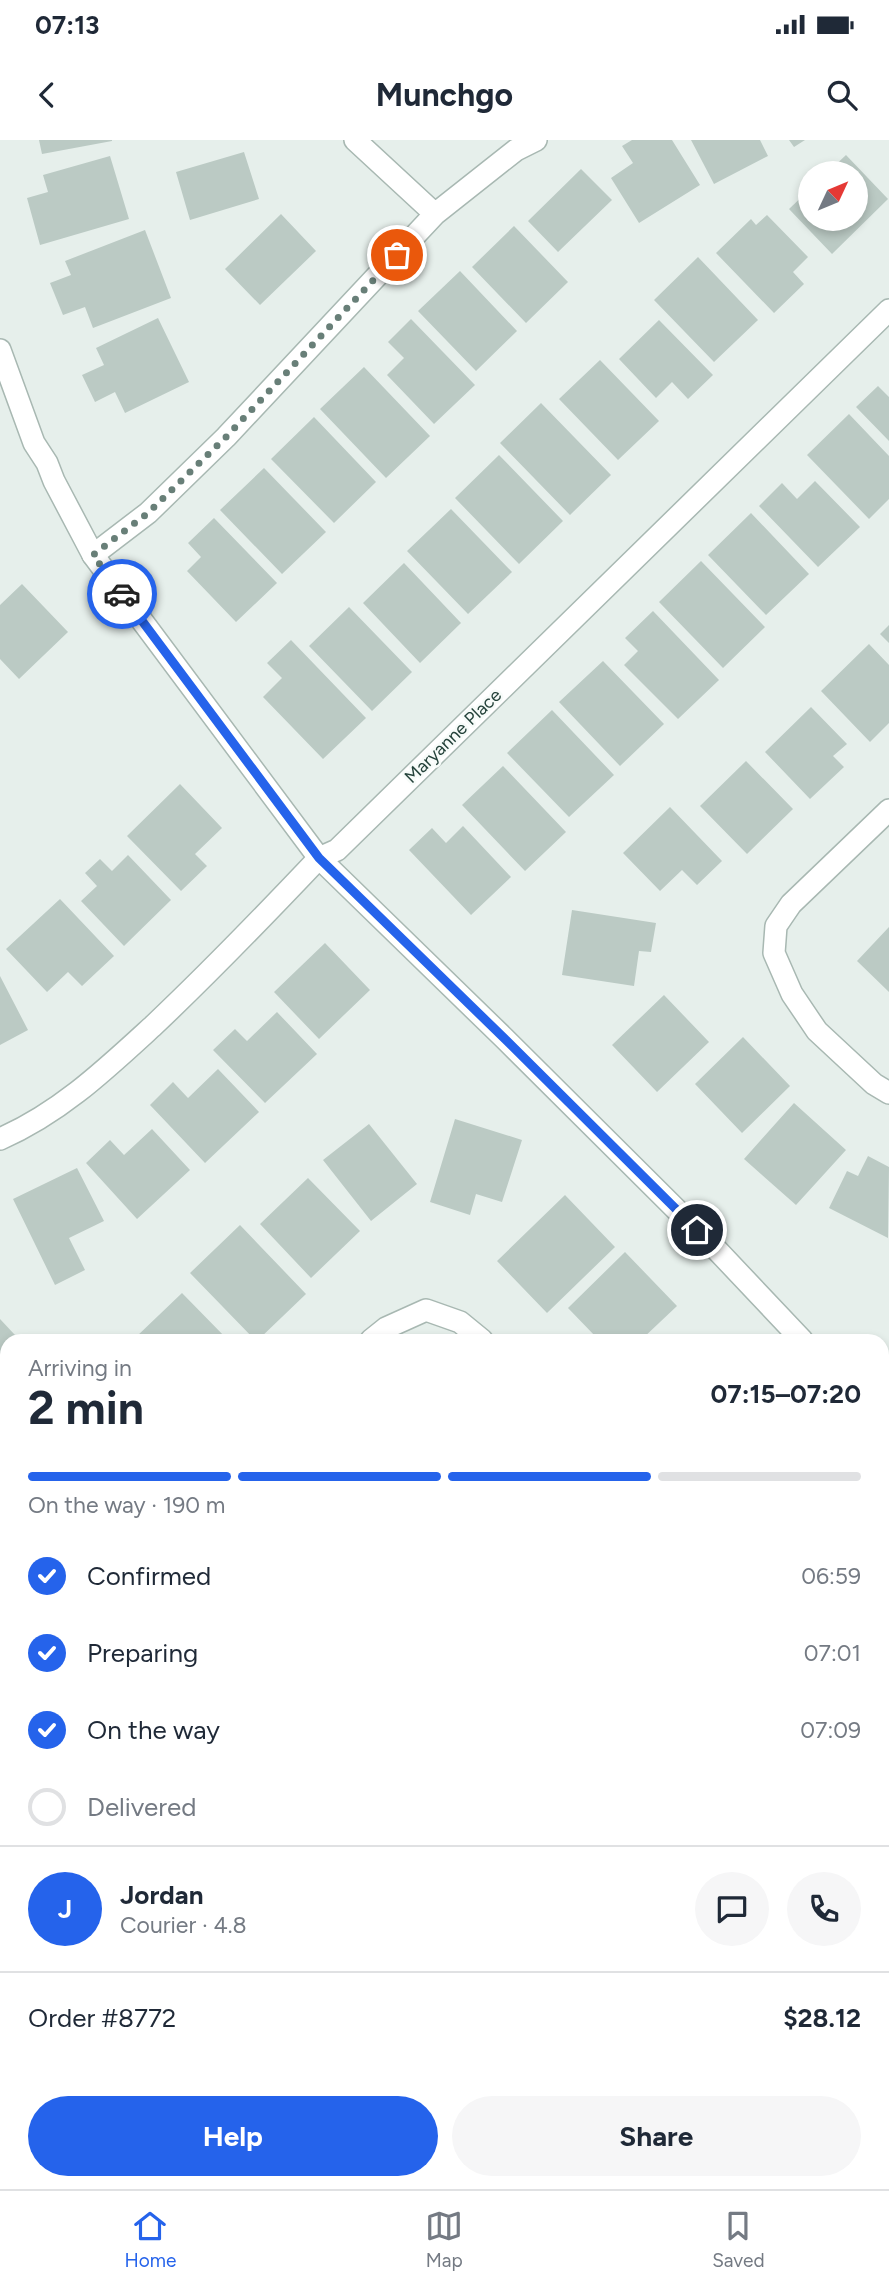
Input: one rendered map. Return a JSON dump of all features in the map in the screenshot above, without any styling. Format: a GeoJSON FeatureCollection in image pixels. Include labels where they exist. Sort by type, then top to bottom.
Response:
{"type":"FeatureCollection","features":[{"type":"Feature","properties":{"kind":"street"},"geometry":{"type":"LineString","coordinates":[[355,140],[435,214]]}},
{"type":"Feature","properties":{"kind":"street"},"geometry":{"type":"LineString","coordinates":[[93,555],[148,513],[226,437],[435,214],[516,150],[537,140]]}},
{"type":"Feature","properties":{"kind":"street","name":"Maryanne Place"},"geometry":{"type":"LineString","coordinates":[[0,1139],[49,1113],[98,1077],[212,970],[319,858],[337,850],[889,310]]}},
{"type":"Feature","properties":{"kind":"street"},"geometry":{"type":"LineString","coordinates":[[0,350],[34,443],[93,555],[319,858],[601,1134],[796,1334]]}},
{"type":"Feature","properties":{"kind":"street"},"geometry":{"type":"LineString","coordinates":[[889,810],[792,904],[776,926],[774,953],[792,994],[817,1031],[874,1084],[889,1093]]}},
{"type":"Feature","properties":{"kind":"street"},"geometry":{"type":"LineString","coordinates":[[378,1334],[426,1310],[460,1322],[475,1334]]}},
{"type":"Feature","properties":{"kind":"building"},"geometry":{"type":"Polygon","coordinates":[[[39,140],[112,140],[112,141],[42,154],[39,140]]]}},
{"type":"Feature","properties":{"kind":"building"},"geometry":{"type":"Polygon","coordinates":[[[632,140],[672,140],[700,185],[639,223],[611,178],[633,163],[622,146],[632,140]]]}},
{"type":"Feature","properties":{"kind":"building"},"geometry":{"type":"Polygon","coordinates":[[[691,140],[760,140],[768,156],[714,184],[691,140]]]}},
{"type":"Feature","properties":{"kind":"building"},"geometry":{"type":"Polygon","coordinates":[[[789,140],[805,140],[794,147],[789,140]]]}},
{"type":"Feature","properties":{"kind":"building"},"geometry":{"type":"Polygon","coordinates":[[[244,152],[259,199],[190,220],[176,172],[244,152]]]}},
{"type":"Feature","properties":{"kind":"building"},"geometry":{"type":"Polygon","coordinates":[[[846,155],[852,161],[840,161],[846,155]]]}},
{"type":"Feature","properties":{"kind":"building"},"geometry":{"type":"Polygon","coordinates":[[[110,156],[129,219],[40,245],[27,198],[48,192],[43,175],[110,156]]]}},
{"type":"Feature","properties":{"kind":"building"},"geometry":{"type":"Polygon","coordinates":[[[581,169],[612,200],[558,252],[528,221],[581,169]]]}},
{"type":"Feature","properties":{"kind":"building"},"geometry":{"type":"Polygon","coordinates":[[[868,178],[888,199],[868,219],[868,178]]]}},
{"type":"Feature","properties":{"kind":"building"},"geometry":{"type":"Polygon","coordinates":[[[798,200],[798,218],[789,209],[798,200]]]}},
{"type":"Feature","properties":{"kind":"building"},"geometry":{"type":"Polygon","coordinates":[[[281,214],[316,251],[260,305],[225,269],[281,214]]]}},
{"type":"Feature","properties":{"kind":"building"},"geometry":{"type":"Polygon","coordinates":[[[767,215],[808,257],[793,272],[804,284],[774,313],[716,253],[751,219],[756,225],[767,215]]]}},
{"type":"Feature","properties":{"kind":"building"},"geometry":{"type":"Polygon","coordinates":[[[514,226],[568,282],[526,323],[472,267],[514,226]]]}},
{"type":"Feature","properties":{"kind":"building"},"geometry":{"type":"Polygon","coordinates":[[[145,230],[171,298],[93,328],[85,307],[63,315],[50,283],[71,275],[65,261],[145,230]]]}},
{"type":"Feature","properties":{"kind":"building"},"geometry":{"type":"Polygon","coordinates":[[[810,231],[855,231],[832,254],[810,231]]]}},
{"type":"Feature","properties":{"kind":"building"},"geometry":{"type":"Polygon","coordinates":[[[698,257],[758,320],[714,362],[654,300],[698,257]]]}},
{"type":"Feature","properties":{"kind":"building"},"geometry":{"type":"Polygon","coordinates":[[[460,271],[517,331],[476,371],[418,311],[460,271]]]}},
{"type":"Feature","properties":{"kind":"building"},"geometry":{"type":"Polygon","coordinates":[[[158,318],[189,382],[125,413],[115,392],[95,402],[82,375],[104,365],[96,348],[158,318]]]}},
{"type":"Feature","properties":{"kind":"building"},"geometry":{"type":"Polygon","coordinates":[[[411,319],[475,385],[434,424],[387,375],[404,358],[388,342],[411,319]]]}},
{"type":"Feature","properties":{"kind":"building"},"geometry":{"type":"Polygon","coordinates":[[[659,320],[713,375],[688,399],[672,382],[656,398],[619,359],[659,320]]]}},
{"type":"Feature","properties":{"kind":"building"},"geometry":{"type":"Polygon","coordinates":[[[600,360],[659,421],[618,460],[559,399],[600,360]]]}},
{"type":"Feature","properties":{"kind":"building"},"geometry":{"type":"Polygon","coordinates":[[[364,367],[430,436],[386,478],[320,409],[364,367]]]}},
{"type":"Feature","properties":{"kind":"building"},"geometry":{"type":"Polygon","coordinates":[[[878,386],[889,397],[889,441],[856,407],[878,386]]]}},
{"type":"Feature","properties":{"kind":"building"},"geometry":{"type":"Polygon","coordinates":[[[541,403],[611,475],[570,515],[500,443],[541,403]]]}},
{"type":"Feature","properties":{"kind":"building"},"geometry":{"type":"Polygon","coordinates":[[[849,414],[889,456],[889,499],[869,519],[807,455],[849,414]]]}},
{"type":"Feature","properties":{"kind":"building"},"geometry":{"type":"Polygon","coordinates":[[[314,417],[376,482],[334,523],[271,459],[314,417]]]}},
{"type":"Feature","properties":{"kind":"building"},"geometry":{"type":"Polygon","coordinates":[[[499,455],[563,521],[519,564],[455,498],[499,455]]]}},
{"type":"Feature","properties":{"kind":"building"},"geometry":{"type":"Polygon","coordinates":[[[264,468],[326,532],[282,574],[220,510],[264,468]]]}},
{"type":"Feature","properties":{"kind":"building"},"geometry":{"type":"Polygon","coordinates":[[[815,481],[860,527],[818,567],[759,506],[782,483],[797,499],[815,481]]]}},
{"type":"Feature","properties":{"kind":"building"},"geometry":{"type":"Polygon","coordinates":[[[451,509],[512,572],[468,614],[407,551],[451,509]]]}},
{"type":"Feature","properties":{"kind":"building"},"geometry":{"type":"Polygon","coordinates":[[[751,513],[809,574],[766,615],[708,555],[751,513]]]}},
{"type":"Feature","properties":{"kind":"building"},"geometry":{"type":"Polygon","coordinates":[[[214,518],[277,583],[236,622],[187,571],[201,557],[188,543],[214,518]]]}},
{"type":"Feature","properties":{"kind":"building"},"geometry":{"type":"Polygon","coordinates":[[[701,561],[765,627],[723,668],[659,602],[701,561]]]}},
{"type":"Feature","properties":{"kind":"building"},"geometry":{"type":"Polygon","coordinates":[[[404,563],[461,623],[420,663],[363,603],[404,563]]]}},
{"type":"Feature","properties":{"kind":"building"},"geometry":{"type":"Polygon","coordinates":[[[22,584],[68,632],[19,679],[0,659],[0,605],[22,584]]]}},
{"type":"Feature","properties":{"kind":"building"},"geometry":{"type":"Polygon","coordinates":[[[349,607],[412,672],[372,711],[309,646],[349,607]]]}},
{"type":"Feature","properties":{"kind":"building"},"geometry":{"type":"Polygon","coordinates":[[[653,611],[719,680],[678,719],[624,665],[638,651],[625,638],[653,611]]]}},
{"type":"Feature","properties":{"kind":"building"},"geometry":{"type":"Polygon","coordinates":[[[889,625],[889,643],[880,634],[889,625]]]}},
{"type":"Feature","properties":{"kind":"building"},"geometry":{"type":"Polygon","coordinates":[[[291,640],[366,718],[323,759],[263,697],[282,678],[267,663],[291,640]]]}},
{"type":"Feature","properties":{"kind":"building"},"geometry":{"type":"Polygon","coordinates":[[[869,644],[889,665],[889,723],[870,742],[821,691],[869,644]]]}},
{"type":"Feature","properties":{"kind":"building"},"geometry":{"type":"Polygon","coordinates":[[[603,661],[664,724],[620,766],[559,702],[603,661]]]}},
{"type":"Feature","properties":{"kind":"building"},"geometry":{"type":"Polygon","coordinates":[[[811,707],[847,744],[833,756],[844,767],[810,799],[765,752],[811,707]]]}},
{"type":"Feature","properties":{"kind":"building"},"geometry":{"type":"Polygon","coordinates":[[[552,710],[614,775],[569,817],[507,753],[552,710]]]}},
{"type":"Feature","properties":{"kind":"building"},"geometry":{"type":"Polygon","coordinates":[[[746,761],[793,809],[747,854],[700,806],[746,761]]]}},
{"type":"Feature","properties":{"kind":"building"},"geometry":{"type":"Polygon","coordinates":[[[503,766],[566,832],[525,871],[462,805],[503,766]]]}},
{"type":"Feature","properties":{"kind":"building"},"geometry":{"type":"Polygon","coordinates":[[[180,784],[222,828],[195,854],[207,866],[181,891],[127,836],[180,784]]]}},
{"type":"Feature","properties":{"kind":"building"},"geometry":{"type":"Polygon","coordinates":[[[670,807],[722,861],[697,885],[682,870],[660,891],[623,853],[670,807]]]}},
{"type":"Feature","properties":{"kind":"building"},"geometry":{"type":"Polygon","coordinates":[[[463,826],[511,877],[471,915],[409,850],[432,828],[446,843],[463,826]]]}},
{"type":"Feature","properties":{"kind":"building"},"geometry":{"type":"Polygon","coordinates":[[[128,855],[171,900],[124,946],[81,901],[97,886],[85,873],[100,859],[112,871],[128,855]]]}},
{"type":"Feature","properties":{"kind":"building"},"geometry":{"type":"Polygon","coordinates":[[[60,899],[114,956],[82,986],[68,972],[47,992],[6,949],[60,899]]]}},
{"type":"Feature","properties":{"kind":"building"},"geometry":{"type":"Polygon","coordinates":[[[572,910],[656,923],[651,952],[639,951],[634,986],[562,975],[572,910]]]}},
{"type":"Feature","properties":{"kind":"building"},"geometry":{"type":"Polygon","coordinates":[[[889,927],[889,992],[857,961],[889,927]]]}},
{"type":"Feature","properties":{"kind":"building"},"geometry":{"type":"Polygon","coordinates":[[[325,943],[370,990],[319,1039],[274,992],[325,943]]]}},
{"type":"Feature","properties":{"kind":"building"},"geometry":{"type":"Polygon","coordinates":[[[0,976],[28,1030],[0,1045],[0,976]]]}},
{"type":"Feature","properties":{"kind":"building"},"geometry":{"type":"Polygon","coordinates":[[[664,995],[709,1042],[657,1092],[612,1045],[664,995]]]}},
{"type":"Feature","properties":{"kind":"building"},"geometry":{"type":"Polygon","coordinates":[[[277,1012],[317,1054],[265,1103],[213,1050],[235,1029],[247,1041],[277,1012]]]}},
{"type":"Feature","properties":{"kind":"building"},"geometry":{"type":"Polygon","coordinates":[[[743,1037],[790,1086],[742,1133],[695,1084],[743,1037]]]}},
{"type":"Feature","properties":{"kind":"building"},"geometry":{"type":"Polygon","coordinates":[[[218,1069],[259,1112],[205,1163],[150,1105],[173,1082],[188,1098],[218,1069]]]}},
{"type":"Feature","properties":{"kind":"building"},"geometry":{"type":"Polygon","coordinates":[[[794,1103],[846,1150],[796,1205],[744,1159],[794,1103]]]}},
{"type":"Feature","properties":{"kind":"building"},"geometry":{"type":"Polygon","coordinates":[[[455,1119],[522,1140],[502,1202],[476,1194],[470,1215],[430,1202],[455,1119]]]}},
{"type":"Feature","properties":{"kind":"building"},"geometry":{"type":"Polygon","coordinates":[[[369,1124],[417,1184],[371,1221],[323,1160],[369,1124]]]}},
{"type":"Feature","properties":{"kind":"building"},"geometry":{"type":"Polygon","coordinates":[[[152,1129],[190,1170],[137,1219],[86,1163],[110,1140],[124,1155],[152,1129]]]}},
{"type":"Feature","properties":{"kind":"building"},"geometry":{"type":"Polygon","coordinates":[[[868,1156],[889,1167],[888,1238],[829,1208],[847,1171],[858,1176],[868,1156]]]}},
{"type":"Feature","properties":{"kind":"building"},"geometry":{"type":"Polygon","coordinates":[[[77,1168],[104,1221],[69,1238],[85,1270],[55,1285],[13,1199],[77,1168]]]}},
{"type":"Feature","properties":{"kind":"building"},"geometry":{"type":"Polygon","coordinates":[[[308,1178],[360,1231],[311,1278],[260,1224],[308,1178]]]}},
{"type":"Feature","properties":{"kind":"building"},"geometry":{"type":"Polygon","coordinates":[[[565,1195],[615,1247],[547,1313],[497,1261],[565,1195]]]}},
{"type":"Feature","properties":{"kind":"building"},"geometry":{"type":"Polygon","coordinates":[[[240,1225],[306,1294],[264,1334],[249,1334],[190,1273],[240,1225]]]}},
{"type":"Feature","properties":{"kind":"building"},"geometry":{"type":"Polygon","coordinates":[[[625,1252],[677,1306],[647,1334],[593,1334],[568,1308],[625,1252]]]}},
{"type":"Feature","properties":{"kind":"building"},"geometry":{"type":"Polygon","coordinates":[[[182,1293],[222,1334],[139,1334],[182,1293]]]}},
{"type":"Feature","properties":{"kind":"building"},"geometry":{"type":"Polygon","coordinates":[[[0,1319],[14,1334],[0,1334],[0,1319]]]}},
{"type":"Feature","properties":{"kind":"way so far"},"geometry":{"type":"LineString","coordinates":[[122,594],[93,555],[148,513],[226,437],[397,255]]}},
{"type":"Feature","properties":{"kind":"route"},"geometry":{"type":"LineString","coordinates":[[122,594],[319,858],[697,1230]]}}]}
